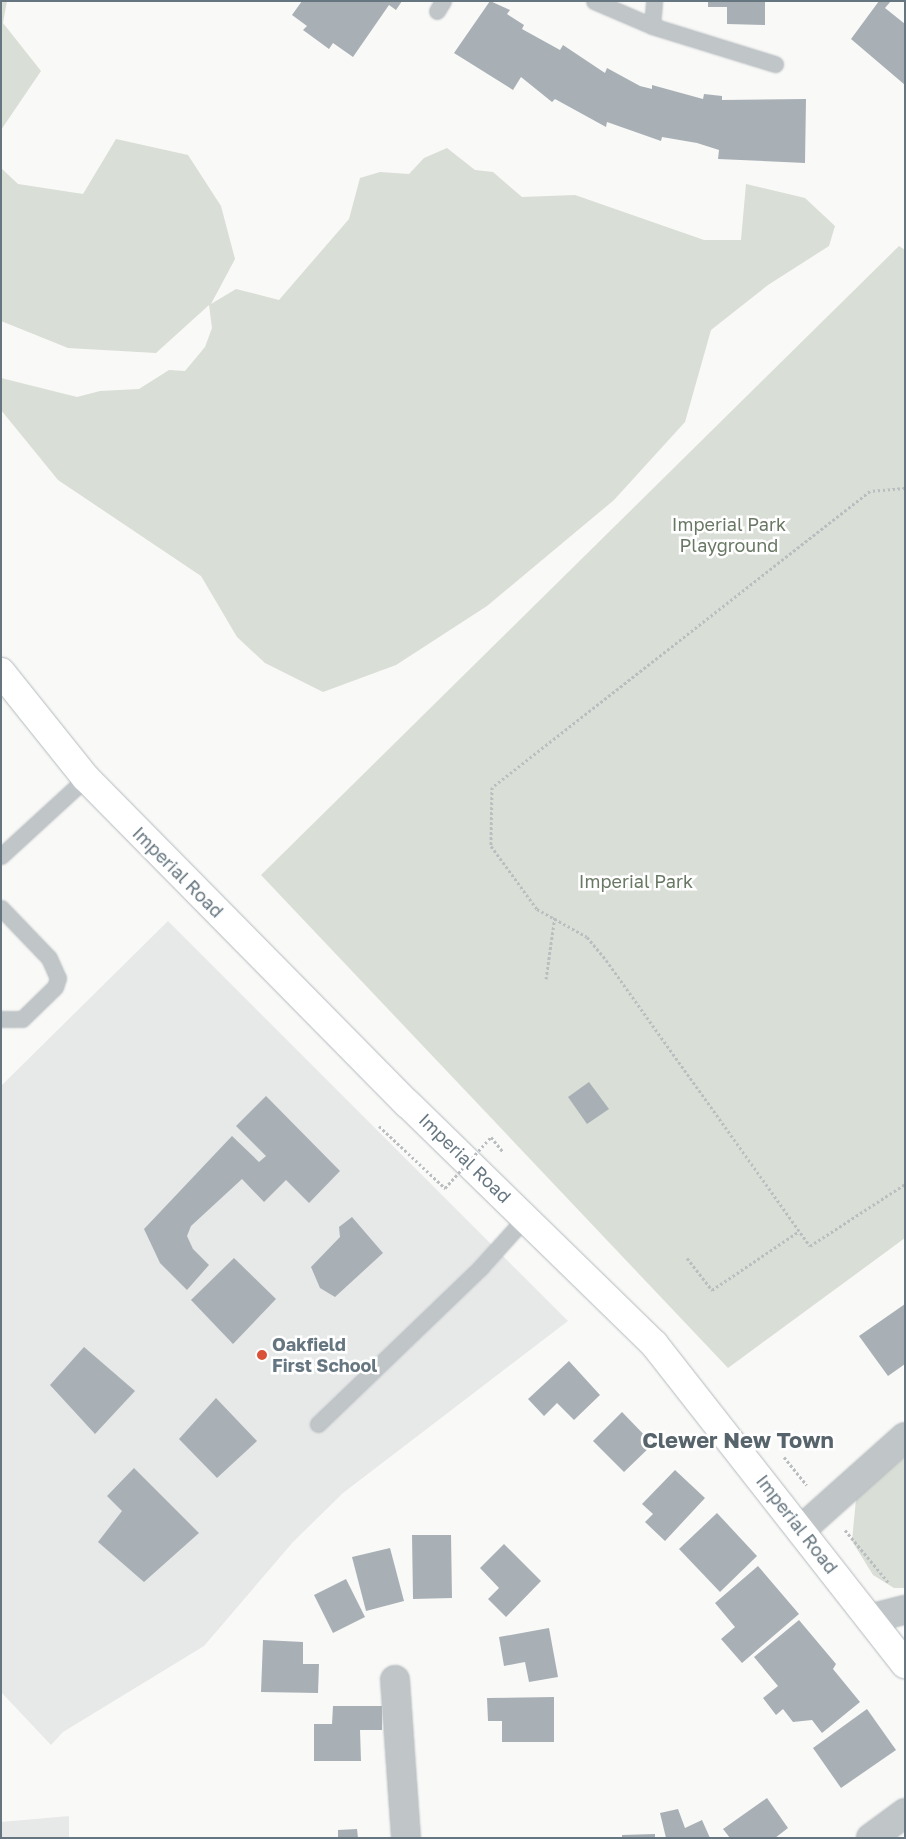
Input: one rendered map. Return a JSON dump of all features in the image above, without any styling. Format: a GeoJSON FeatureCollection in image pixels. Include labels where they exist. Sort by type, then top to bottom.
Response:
{"type":"FeatureCollection","features":[{"type":"Feature","properties":{"kind":"main road","name":"Imperial Road"},"geometry":{"type":"LineString","coordinates":[[1,672],[86,778],[408,1104],[526,1217],[654,1344],[872,1618],[905,1664]]}},
{"type":"Feature","properties":{"kind":"street"},"geometry":{"type":"LineString","coordinates":[[802,1529],[905,1437]]}},
{"type":"Feature","properties":{"kind":"street"},"geometry":{"type":"LineString","coordinates":[[872,1618],[905,1610]]}},
{"type":"Feature","properties":{"kind":"street"},"geometry":{"type":"LineString","coordinates":[[395,1680],[406,1838]]}},
{"type":"Feature","properties":{"kind":"street"},"geometry":{"type":"LineString","coordinates":[[871,1838],[905,1813]]}},
{"type":"Feature","properties":{"kind":"lane"},"geometry":{"type":"LineString","coordinates":[[594,1],[652,26],[775,64]]}},
{"type":"Feature","properties":{"kind":"lane"},"geometry":{"type":"LineString","coordinates":[[652,26],[654,1]]}},
{"type":"Feature","properties":{"kind":"lane"},"geometry":{"type":"LineString","coordinates":[[1,856],[86,778]]}},
{"type":"Feature","properties":{"kind":"lane"},"geometry":{"type":"LineString","coordinates":[[1,908],[49,958],[58,978],[55,987],[22,1019],[1,1019]]}},
{"type":"Feature","properties":{"kind":"lane"},"geometry":{"type":"LineString","coordinates":[[318,1424],[481,1267],[526,1217]]}},
{"type":"Feature","properties":{"kind":"path"},"geometry":{"type":"LineString","coordinates":[[905,488],[870,491],[492,787],[492,846],[537,910],[555,916],[587,937],[606,960],[798,1232],[810,1246],[905,1184]]}},
{"type":"Feature","properties":{"kind":"path"},"geometry":{"type":"LineString","coordinates":[[546,979],[555,916]]}},
{"type":"Feature","properties":{"kind":"path"},"geometry":{"type":"LineString","coordinates":[[379,1126],[445,1188],[491,1137]]}},
{"type":"Feature","properties":{"kind":"path"},"geometry":{"type":"LineString","coordinates":[[687,1258],[712,1290],[798,1232]]}},
{"type":"Feature","properties":{"kind":"shaded area","name":"Oakfield First School"},"geometry":{"type":"Polygon","coordinates":[[[168,921],[568,1321],[343,1493],[293,1542],[204,1646],[63,1732],[51,1745],[1,1692],[1,1086],[168,921]]]}},
{"type":"Feature","properties":{"kind":"shaded area"},"geometry":{"type":"Polygon","coordinates":[[[69,1816],[69,1838],[1,1838],[1,1822],[69,1816]]]}},
{"type":"Feature","properties":{"kind":"green space"},"geometry":{"type":"Polygon","coordinates":[[[1,1],[7,1],[3,23],[41,71],[1,130],[1,1]]]}},
{"type":"Feature","properties":{"kind":"green space"},"geometry":{"type":"Polygon","coordinates":[[[116,139],[188,155],[221,206],[235,259],[211,304],[236,289],[279,300],[349,219],[360,178],[380,172],[409,174],[424,158],[447,148],[475,170],[493,172],[522,197],[575,195],[704,240],[741,240],[746,184],[805,198],[835,226],[829,246],[768,285],[711,330],[685,422],[614,500],[487,606],[396,665],[323,692],[265,663],[237,637],[201,576],[58,480],[1,410],[1,378],[77,397],[100,391],[139,389],[169,370],[185,371],[205,347],[212,328],[209,305],[156,353],[68,348],[1,321],[1,168],[18,184],[83,194],[116,139]]]}},
{"type":"Feature","properties":{"kind":"green space","name":"Imperial Park"},"geometry":{"type":"Polygon","coordinates":[[[899,246],[905,250],[905,1238],[728,1368],[261,875],[899,246]]]}},
{"type":"Feature","properties":{"kind":"green space"},"geometry":{"type":"Polygon","coordinates":[[[905,1456],[905,1588],[894,1588],[873,1575],[852,1541],[856,1499],[905,1456]]]}},
{"type":"Feature","properties":{"kind":"building"},"geometry":{"type":"Polygon","coordinates":[[[302,1],[402,1],[396,10],[389,5],[353,57],[333,43],[329,49],[303,30],[307,26],[292,15],[302,1]]]}},
{"type":"Feature","properties":{"kind":"building"},"geometry":{"type":"Polygon","coordinates":[[[490,1],[510,10],[507,14],[524,25],[522,29],[560,50],[563,45],[605,73],[607,68],[640,86],[652,89],[652,85],[703,99],[704,94],[722,96],[722,100],[806,99],[805,163],[718,159],[719,150],[697,143],[662,137],[661,141],[607,122],[606,127],[555,99],[552,102],[521,77],[513,90],[454,53],[490,1]]]}},
{"type":"Feature","properties":{"kind":"building"},"geometry":{"type":"Polygon","coordinates":[[[708,1],[765,1],[765,25],[727,24],[727,7],[708,7],[708,1]]]}},
{"type":"Feature","properties":{"kind":"building"},"geometry":{"type":"Polygon","coordinates":[[[879,1],[891,1],[885,8],[905,24],[905,85],[851,39],[879,1]]]}},
{"type":"Feature","properties":{"kind":"building"},"geometry":{"type":"Polygon","coordinates":[[[589,1082],[609,1109],[587,1124],[568,1097],[589,1082]]]}},
{"type":"Feature","properties":{"kind":"building"},"geometry":{"type":"Polygon","coordinates":[[[266,1096],[340,1171],[309,1203],[286,1180],[264,1202],[242,1179],[191,1226],[187,1236],[193,1249],[209,1265],[187,1290],[160,1263],[144,1229],[232,1136],[259,1162],[266,1156],[236,1126],[266,1096]]]}},
{"type":"Feature","properties":{"kind":"building"},"geometry":{"type":"Polygon","coordinates":[[[352,1217],[383,1253],[335,1297],[320,1288],[311,1267],[340,1237],[339,1227],[352,1217]]]}},
{"type":"Feature","properties":{"kind":"building"},"geometry":{"type":"Polygon","coordinates":[[[234,1258],[276,1299],[233,1344],[191,1300],[234,1258]]]}},
{"type":"Feature","properties":{"kind":"building"},"geometry":{"type":"Polygon","coordinates":[[[905,1304],[905,1364],[888,1376],[859,1336],[905,1304]]]}},
{"type":"Feature","properties":{"kind":"building"},"geometry":{"type":"Polygon","coordinates":[[[84,1347],[135,1391],[95,1434],[50,1385],[84,1347]]]}},
{"type":"Feature","properties":{"kind":"building"},"geometry":{"type":"Polygon","coordinates":[[[569,1361],[600,1395],[574,1420],[557,1403],[544,1416],[528,1399],[569,1361]]]}},
{"type":"Feature","properties":{"kind":"building"},"geometry":{"type":"Polygon","coordinates":[[[216,1398],[257,1441],[217,1478],[179,1439],[216,1398]]]}},
{"type":"Feature","properties":{"kind":"building"},"geometry":{"type":"Polygon","coordinates":[[[622,1412],[653,1444],[624,1472],[593,1441],[622,1412]]]}},
{"type":"Feature","properties":{"kind":"building"},"geometry":{"type":"Polygon","coordinates":[[[134,1468],[199,1533],[144,1582],[98,1542],[122,1511],[107,1496],[134,1468]]]}},
{"type":"Feature","properties":{"kind":"building"},"geometry":{"type":"Polygon","coordinates":[[[675,1470],[705,1498],[665,1541],[645,1522],[653,1514],[642,1504],[675,1470]]]}},
{"type":"Feature","properties":{"kind":"building"},"geometry":{"type":"Polygon","coordinates":[[[717,1513],[757,1556],[720,1592],[679,1549],[717,1513]]]}},
{"type":"Feature","properties":{"kind":"building"},"geometry":{"type":"Polygon","coordinates":[[[412,1535],[451,1535],[452,1598],[413,1599],[412,1535]]]}},
{"type":"Feature","properties":{"kind":"building"},"geometry":{"type":"Polygon","coordinates":[[[504,1544],[541,1581],[506,1617],[488,1599],[499,1588],[480,1568],[504,1544]]]}},
{"type":"Feature","properties":{"kind":"building"},"geometry":{"type":"Polygon","coordinates":[[[390,1548],[404,1601],[366,1611],[352,1557],[390,1548]]]}},
{"type":"Feature","properties":{"kind":"building"},"geometry":{"type":"Polygon","coordinates":[[[758,1566],[799,1614],[742,1663],[721,1639],[735,1627],[715,1603],[758,1566]]]}},
{"type":"Feature","properties":{"kind":"building"},"geometry":{"type":"Polygon","coordinates":[[[346,1579],[365,1617],[333,1633],[314,1595],[346,1579]]]}},
{"type":"Feature","properties":{"kind":"building"},"geometry":{"type":"Polygon","coordinates":[[[799,1620],[836,1664],[833,1669],[860,1702],[822,1733],[812,1720],[793,1722],[783,1709],[776,1715],[763,1698],[778,1686],[754,1657],[799,1620]]]}},
{"type":"Feature","properties":{"kind":"building"},"geometry":{"type":"Polygon","coordinates":[[[549,1628],[558,1677],[529,1682],[525,1662],[504,1666],[499,1637],[549,1628]]]}},
{"type":"Feature","properties":{"kind":"building"},"geometry":{"type":"Polygon","coordinates":[[[263,1640],[303,1642],[303,1664],[319,1664],[318,1693],[261,1692],[263,1640]]]}},
{"type":"Feature","properties":{"kind":"building"},"geometry":{"type":"Polygon","coordinates":[[[554,1697],[554,1742],[502,1742],[502,1721],[488,1721],[487,1698],[554,1697]]]}},
{"type":"Feature","properties":{"kind":"building"},"geometry":{"type":"Polygon","coordinates":[[[333,1706],[382,1706],[382,1730],[360,1730],[361,1761],[314,1761],[314,1724],[332,1724],[333,1706]]]}},
{"type":"Feature","properties":{"kind":"building"},"geometry":{"type":"Polygon","coordinates":[[[867,1709],[896,1750],[841,1788],[813,1748],[867,1709]]]}},
{"type":"Feature","properties":{"kind":"building"},"geometry":{"type":"Polygon","coordinates":[[[767,1798],[788,1828],[775,1838],[730,1838],[723,1829],[767,1798]]]}},
{"type":"Feature","properties":{"kind":"building"},"geometry":{"type":"Polygon","coordinates":[[[678,1809],[685,1828],[702,1820],[710,1838],[666,1838],[660,1813],[678,1809]]]}},
{"type":"Feature","properties":{"kind":"building"},"geometry":{"type":"Polygon","coordinates":[[[357,1829],[358,1838],[338,1838],[338,1830],[357,1829]]]}},
{"type":"Feature","properties":{"kind":"building"},"geometry":{"type":"Polygon","coordinates":[[[655,1834],[655,1838],[622,1838],[622,1835],[655,1834]]]}},
{"type":"Feature","properties":{"kind":"place","name":"Oakfield First School"},"geometry":{"type":"Point","coordinates":[262,1355]}},
{"type":"Feature","properties":{"kind":"district","name":"Clewer New Town"},"geometry":{"type":"Point","coordinates":[738,1440]}},
{"type":"Feature","properties":{"kind":"park label","name":"Imperial Park Playground"},"geometry":{"type":"Point","coordinates":[729,535]}}]}
